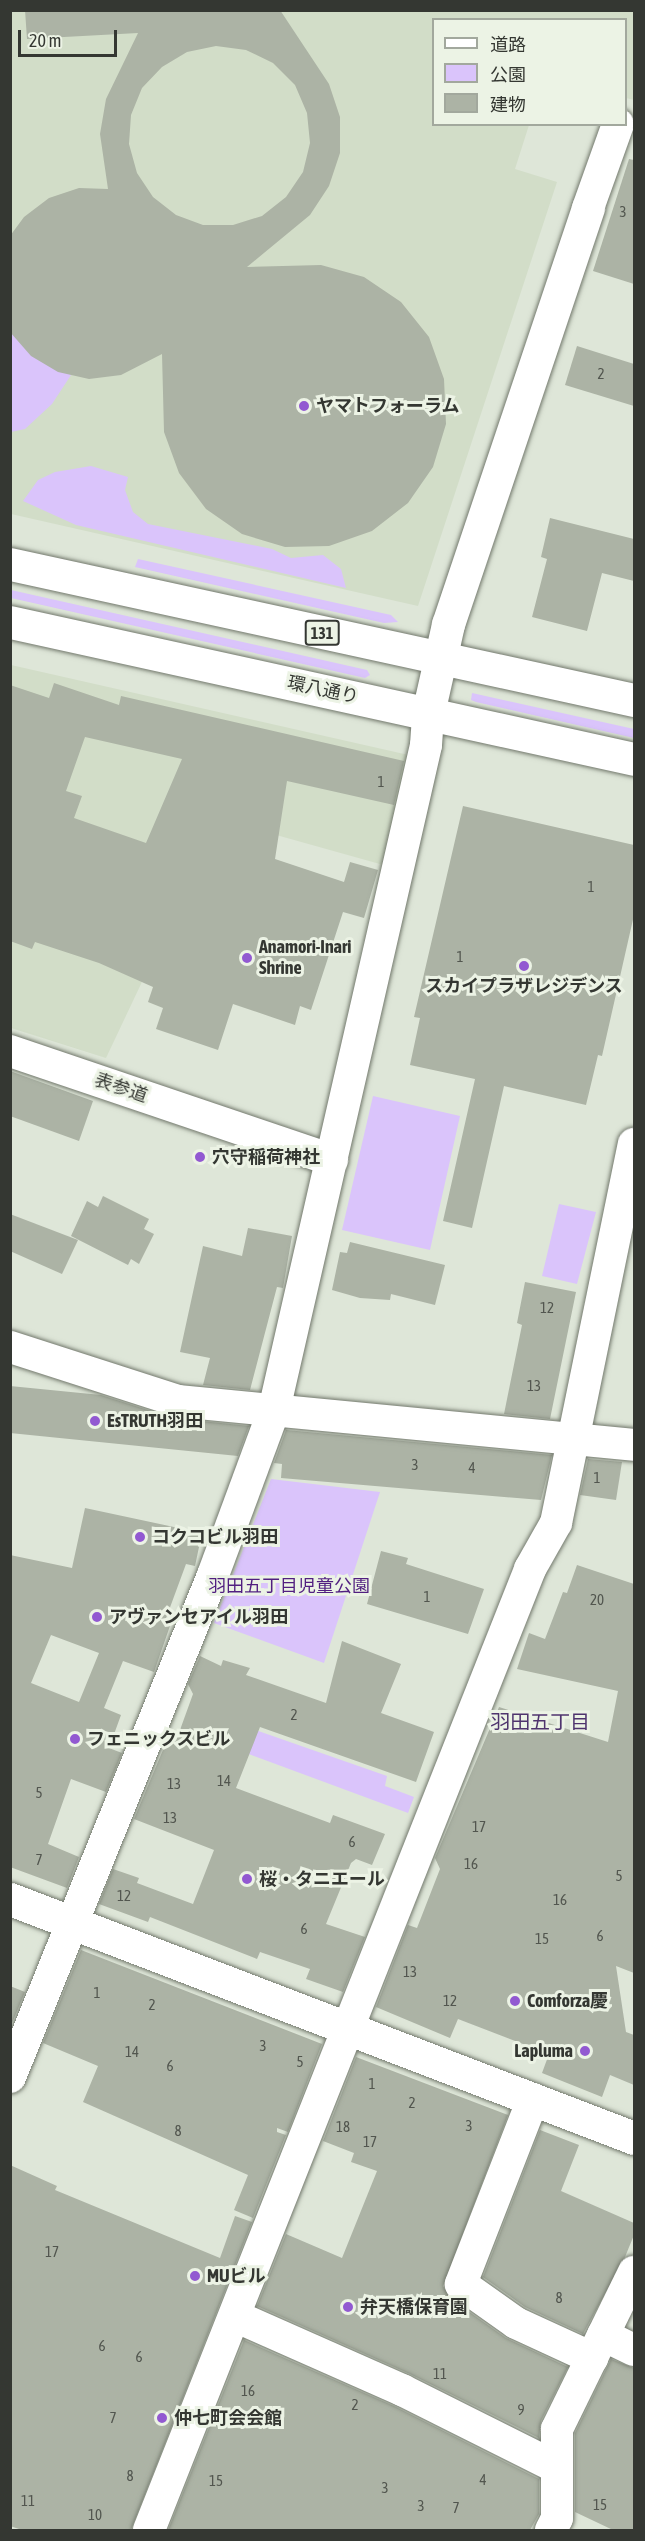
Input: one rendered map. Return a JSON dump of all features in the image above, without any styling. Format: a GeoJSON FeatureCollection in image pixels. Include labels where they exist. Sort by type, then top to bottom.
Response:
{"type":"FeatureCollection","features":[{"type":"Feature","properties":{"kind":"main road"},"geometry":{"type":"LineString","coordinates":[[428,713],[448,624],[588,208]]}},
{"type":"Feature","properties":{"kind":"main road","name":"131"},"geometry":{"type":"LineString","coordinates":[[10,564],[634,700]]}},
{"type":"Feature","properties":{"kind":"main road","name":"環八通り"},"geometry":{"type":"LineString","coordinates":[[10,622],[634,759]]}},
{"type":"Feature","properties":{"kind":"main road"},"geometry":{"type":"LineString","coordinates":[[10,1899],[634,2138]]}},
{"type":"Feature","properties":{"kind":"street"},"geometry":{"type":"LineString","coordinates":[[588,208],[617,126]]}},
{"type":"Feature","properties":{"kind":"street"},"geometry":{"type":"LineString","coordinates":[[10,2077],[75,1923],[274,1410],[426,745],[428,713]]}},
{"type":"Feature","properties":{"kind":"street","name":"表参道"},"geometry":{"type":"LineString","coordinates":[[10,1051],[332,1160]]}},
{"type":"Feature","properties":{"kind":"street"},"geometry":{"type":"LineString","coordinates":[[149,2530],[350,2029],[530,1569],[556,1523],[634,1144]]}},
{"type":"Feature","properties":{"kind":"street"},"geometry":{"type":"LineString","coordinates":[[10,1347],[178,1401],[634,1445]]}},
{"type":"Feature","properties":{"kind":"street"},"geometry":{"type":"LineString","coordinates":[[533,2099],[461,2284],[516,2323],[597,2347],[634,2350]]}},
{"type":"Feature","properties":{"kind":"street"},"geometry":{"type":"LineString","coordinates":[[551,2530],[557,2518],[557,2429],[634,2272]]}},
{"type":"Feature","properties":{"kind":"street"},"geometry":{"type":"LineString","coordinates":[[236,2316],[402,2390],[556,2467]]}},
{"type":"Feature","properties":{"kind":"shaded area"},"geometry":{"type":"Polygon","coordinates":[[[11,11],[634,11],[634,100],[627,98],[627,18],[432,18],[432,126],[529,126],[515,169],[557,182],[418,606],[11,514],[11,11]]]}},
{"type":"Feature","properties":{"kind":"shaded area"},"geometry":{"type":"Polygon","coordinates":[[[11,665],[413,756],[387,866],[219,819],[106,1058],[11,1028],[11,665]]]}},
{"type":"Feature","properties":{"kind":"green space"},"geometry":{"type":"Polygon","coordinates":[[[10,332],[71,375],[52,404],[25,429],[11,432],[10,332]]]}},
{"type":"Feature","properties":{"kind":"green space"},"geometry":{"type":"Polygon","coordinates":[[[91,466],[128,477],[125,490],[133,512],[148,524],[272,549],[291,558],[323,555],[341,569],[346,588],[76,525],[23,501],[38,480],[55,472],[91,466]]]}},
{"type":"Feature","properties":{"kind":"green space"},"geometry":{"type":"Polygon","coordinates":[[[138,559],[391,615],[398,622],[384,623],[135,567],[138,559]]]}},
{"type":"Feature","properties":{"kind":"green space"},"geometry":{"type":"Polygon","coordinates":[[[11,590],[367,670],[370,675],[365,678],[11,598],[11,590]]]}},
{"type":"Feature","properties":{"kind":"green space"},"geometry":{"type":"Polygon","coordinates":[[[472,693],[634,729],[634,738],[476,702],[471,700],[472,693]]]}},
{"type":"Feature","properties":{"kind":"green space"},"geometry":{"type":"Polygon","coordinates":[[[373,1096],[460,1116],[430,1250],[342,1230],[373,1096]]]}},
{"type":"Feature","properties":{"kind":"green space"},"geometry":{"type":"Polygon","coordinates":[[[559,1204],[596,1212],[577,1284],[542,1276],[559,1204]]]}},
{"type":"Feature","properties":{"kind":"green space","name":"羽田五丁目児童公園"},"geometry":{"type":"Polygon","coordinates":[[[271,1479],[380,1492],[324,1663],[214,1623],[271,1479]]]}},
{"type":"Feature","properties":{"kind":"green space"},"geometry":{"type":"Polygon","coordinates":[[[230,1721],[387,1776],[385,1786],[414,1797],[408,1813],[219,1743],[230,1721]]]}},
{"type":"Feature","properties":{"kind":"building"},"geometry":{"type":"Polygon","coordinates":[[[25,10],[280,10],[329,84],[340,117],[340,153],[329,186],[310,215],[247,267],[321,265],[364,277],[401,302],[429,337],[444,379],[446,424],[433,467],[408,503],[372,531],[329,546],[285,547],[242,534],[206,509],[179,473],[164,432],[162,354],[121,375],[89,379],[58,372],[31,356],[10,332],[10,236],[24,217],[49,198],[79,188],[108,189],[100,134],[106,99],[138,33],[27,39],[25,10]],[[216,46],[187,52],[162,67],[142,88],[131,115],[129,144],[137,173],[153,197],[176,215],[203,225],[233,225],[262,216],[286,197],[303,172],[310,143],[307,113],[295,85],[273,63],[246,50],[216,46]]]}},
{"type":"Feature","properties":{"kind":"building"},"geometry":{"type":"Polygon","coordinates":[[[629,159],[634,160],[634,284],[593,271],[629,159]]]}},
{"type":"Feature","properties":{"kind":"building"},"geometry":{"type":"Polygon","coordinates":[[[577,346],[634,364],[634,406],[565,385],[577,346]]]}},
{"type":"Feature","properties":{"kind":"building"},"geometry":{"type":"Polygon","coordinates":[[[550,518],[634,539],[634,581],[602,573],[587,631],[532,617],[547,559],[541,557],[550,518]]]}},
{"type":"Feature","properties":{"kind":"building"},"geometry":{"type":"Polygon","coordinates":[[[54,683],[119,705],[121,696],[404,761],[394,805],[287,781],[275,859],[344,882],[350,862],[378,870],[364,918],[343,912],[311,1010],[300,1006],[295,1025],[233,1004],[218,1050],[156,1029],[163,1008],[148,1002],[153,987],[99,963],[35,942],[32,949],[10,941],[10,685],[49,698],[54,683]],[[85,737],[66,791],[82,796],[74,818],[146,843],[182,759],[85,737]]]}},
{"type":"Feature","properties":{"kind":"building","name":"スカイプラザレジデンス"},"geometry":{"type":"Polygon","coordinates":[[[463,806],[634,845],[634,915],[602,1056],[598,1055],[586,1105],[504,1086],[472,1228],[443,1221],[475,1079],[410,1065],[420,1018],[414,1017],[463,806]]]}},
{"type":"Feature","properties":{"kind":"building"},"geometry":{"type":"Polygon","coordinates":[[[10,1071],[93,1101],[79,1141],[10,1116],[10,1071]]]}},
{"type":"Feature","properties":{"kind":"building"},"geometry":{"type":"Polygon","coordinates":[[[103,1196],[149,1219],[144,1229],[154,1234],[139,1264],[131,1259],[128,1265],[71,1236],[87,1201],[98,1207],[103,1196]]]}},
{"type":"Feature","properties":{"kind":"building"},"geometry":{"type":"Polygon","coordinates":[[[10,1214],[78,1240],[62,1274],[10,1251],[10,1214]]]}},
{"type":"Feature","properties":{"kind":"building"},"geometry":{"type":"Polygon","coordinates":[[[248,1228],[292,1236],[283,1288],[277,1287],[250,1390],[203,1385],[210,1358],[180,1352],[203,1246],[242,1256],[248,1228]]]}},
{"type":"Feature","properties":{"kind":"building"},"geometry":{"type":"Polygon","coordinates":[[[350,1242],[445,1265],[435,1305],[391,1294],[390,1300],[360,1298],[332,1290],[340,1252],[347,1253],[350,1242]]]}},
{"type":"Feature","properties":{"kind":"building"},"geometry":{"type":"Polygon","coordinates":[[[525,1282],[576,1292],[550,1419],[504,1414],[522,1325],[517,1323],[525,1282]]]}},
{"type":"Feature","properties":{"kind":"building","name":"EsTRUTH羽田"},"geometry":{"type":"Polygon","coordinates":[[[10,1386],[101,1395],[173,1418],[249,1426],[238,1456],[10,1433],[10,1386]]]}},
{"type":"Feature","properties":{"kind":"building"},"geometry":{"type":"Polygon","coordinates":[[[286,1430],[552,1455],[541,1500],[281,1478],[282,1464],[274,1463],[286,1430]]]}},
{"type":"Feature","properties":{"kind":"building"},"geometry":{"type":"Polygon","coordinates":[[[588,1459],[622,1462],[616,1500],[580,1495],[588,1459]]]}},
{"type":"Feature","properties":{"kind":"building"},"geometry":{"type":"Polygon","coordinates":[[[85,1508],[202,1533],[195,1566],[186,1564],[165,1621],[171,1623],[154,1672],[123,1661],[104,1708],[121,1715],[109,1748],[122,1753],[106,1792],[71,1779],[48,1844],[79,1857],[67,1888],[10,1867],[10,1555],[72,1568],[85,1508]],[[51,1635],[31,1683],[79,1702],[99,1653],[51,1635]]]}},
{"type":"Feature","properties":{"kind":"building"},"geometry":{"type":"Polygon","coordinates":[[[381,1551],[408,1558],[406,1564],[484,1589],[468,1634],[367,1604],[381,1551]]]}},
{"type":"Feature","properties":{"kind":"building"},"geometry":{"type":"Polygon","coordinates":[[[577,1565],[634,1584],[634,1973],[616,1966],[626,2032],[634,2035],[634,2085],[610,2075],[602,2097],[542,2073],[549,2054],[458,2019],[450,2038],[376,2007],[408,1925],[417,1928],[440,1869],[435,1858],[499,1707],[608,1742],[618,1691],[517,1669],[529,1633],[545,1639],[563,1592],[567,1593],[577,1565]]]}},
{"type":"Feature","properties":{"kind":"building"},"geometry":{"type":"Polygon","coordinates":[[[342,1641],[401,1664],[381,1713],[434,1732],[416,1782],[260,1727],[236,1788],[330,1823],[333,1815],[385,1834],[372,1865],[356,1859],[351,1863],[326,1924],[365,1937],[343,1992],[306,1979],[310,1969],[260,1952],[257,1959],[150,1917],[148,1922],[99,1904],[113,1869],[139,1878],[137,1883],[193,1904],[214,1850],[134,1819],[168,1738],[176,1741],[193,1694],[188,1684],[200,1656],[221,1666],[223,1660],[250,1668],[246,1675],[326,1703],[342,1641]]]}},
{"type":"Feature","properties":{"kind":"building"},"geometry":{"type":"Polygon","coordinates":[[[81,1950],[322,2044],[288,2132],[277,2128],[277,2132],[286,2135],[253,2218],[234,2210],[248,2175],[83,2102],[98,2066],[43,2043],[81,1950]]]}},
{"type":"Feature","properties":{"kind":"building"},"geometry":{"type":"Polygon","coordinates":[[[10,1986],[25,1992],[10,2028],[10,1986]]]}},
{"type":"Feature","properties":{"kind":"building"},"geometry":{"type":"Polygon","coordinates":[[[356,2057],[508,2115],[443,2286],[451,2299],[506,2338],[568,2367],[541,2421],[539,2438],[410,2374],[257,2306],[286,2234],[342,2258],[377,2171],[351,2162],[354,2153],[323,2141],[356,2057]]]}},
{"type":"Feature","properties":{"kind":"building"},"geometry":{"type":"Polygon","coordinates":[[[540,2130],[579,2145],[561,2191],[634,2223],[634,2235],[625,2257],[583,2334],[525,2307],[483,2277],[540,2130]]]}},
{"type":"Feature","properties":{"kind":"building"},"geometry":{"type":"Polygon","coordinates":[[[10,2165],[57,2186],[55,2190],[220,2258],[235,2216],[252,2222],[131,2530],[22,2530],[10,2526],[10,2165]]]}},
{"type":"Feature","properties":{"kind":"building"},"geometry":{"type":"Polygon","coordinates":[[[244,2340],[394,2406],[539,2479],[539,2514],[530,2530],[168,2530],[244,2340]]]}},
{"type":"Feature","properties":{"kind":"building"},"geometry":{"type":"Polygon","coordinates":[[[611,2359],[634,2368],[634,2530],[613,2530],[575,2512],[575,2433],[611,2359]]]}},
{"type":"Feature","properties":{"kind":"place","name":"ヤマトフォーラム"},"geometry":{"type":"Point","coordinates":[304,406]}},
{"type":"Feature","properties":{"kind":"place","name":"Anamori-Inari Shrine"},"geometry":{"type":"Point","coordinates":[247,958]}},
{"type":"Feature","properties":{"kind":"place","name":"スカイプラザレジデンス"},"geometry":{"type":"Point","coordinates":[524,966]}},
{"type":"Feature","properties":{"kind":"place","name":"穴守稲荷神社"},"geometry":{"type":"Point","coordinates":[200,1157]}},
{"type":"Feature","properties":{"kind":"place","name":"EsTRUTH羽田"},"geometry":{"type":"Point","coordinates":[95,1421]}},
{"type":"Feature","properties":{"kind":"place","name":"コクコビル羽田"},"geometry":{"type":"Point","coordinates":[140,1537]}},
{"type":"Feature","properties":{"kind":"place","name":"アヴァンセアイル羽田"},"geometry":{"type":"Point","coordinates":[97,1617]}},
{"type":"Feature","properties":{"kind":"place","name":"フェニックスビル"},"geometry":{"type":"Point","coordinates":[75,1739]}},
{"type":"Feature","properties":{"kind":"place","name":"桜・タニエール"},"geometry":{"type":"Point","coordinates":[247,1879]}},
{"type":"Feature","properties":{"kind":"place","name":"Comforza慶"},"geometry":{"type":"Point","coordinates":[515,2001]}},
{"type":"Feature","properties":{"kind":"place","name":"Lapluma"},"geometry":{"type":"Point","coordinates":[585,2051]}},
{"type":"Feature","properties":{"kind":"place","name":"MUビル"},"geometry":{"type":"Point","coordinates":[195,2276]}},
{"type":"Feature","properties":{"kind":"place","name":"弁天橋保育園"},"geometry":{"type":"Point","coordinates":[348,2307]}},
{"type":"Feature","properties":{"kind":"place","name":"仲七町会会館"},"geometry":{"type":"Point","coordinates":[162,2418]}},
{"type":"Feature","properties":{"kind":"district","name":"羽田五丁目"},"geometry":{"type":"Point","coordinates":[540,1721]}}]}
